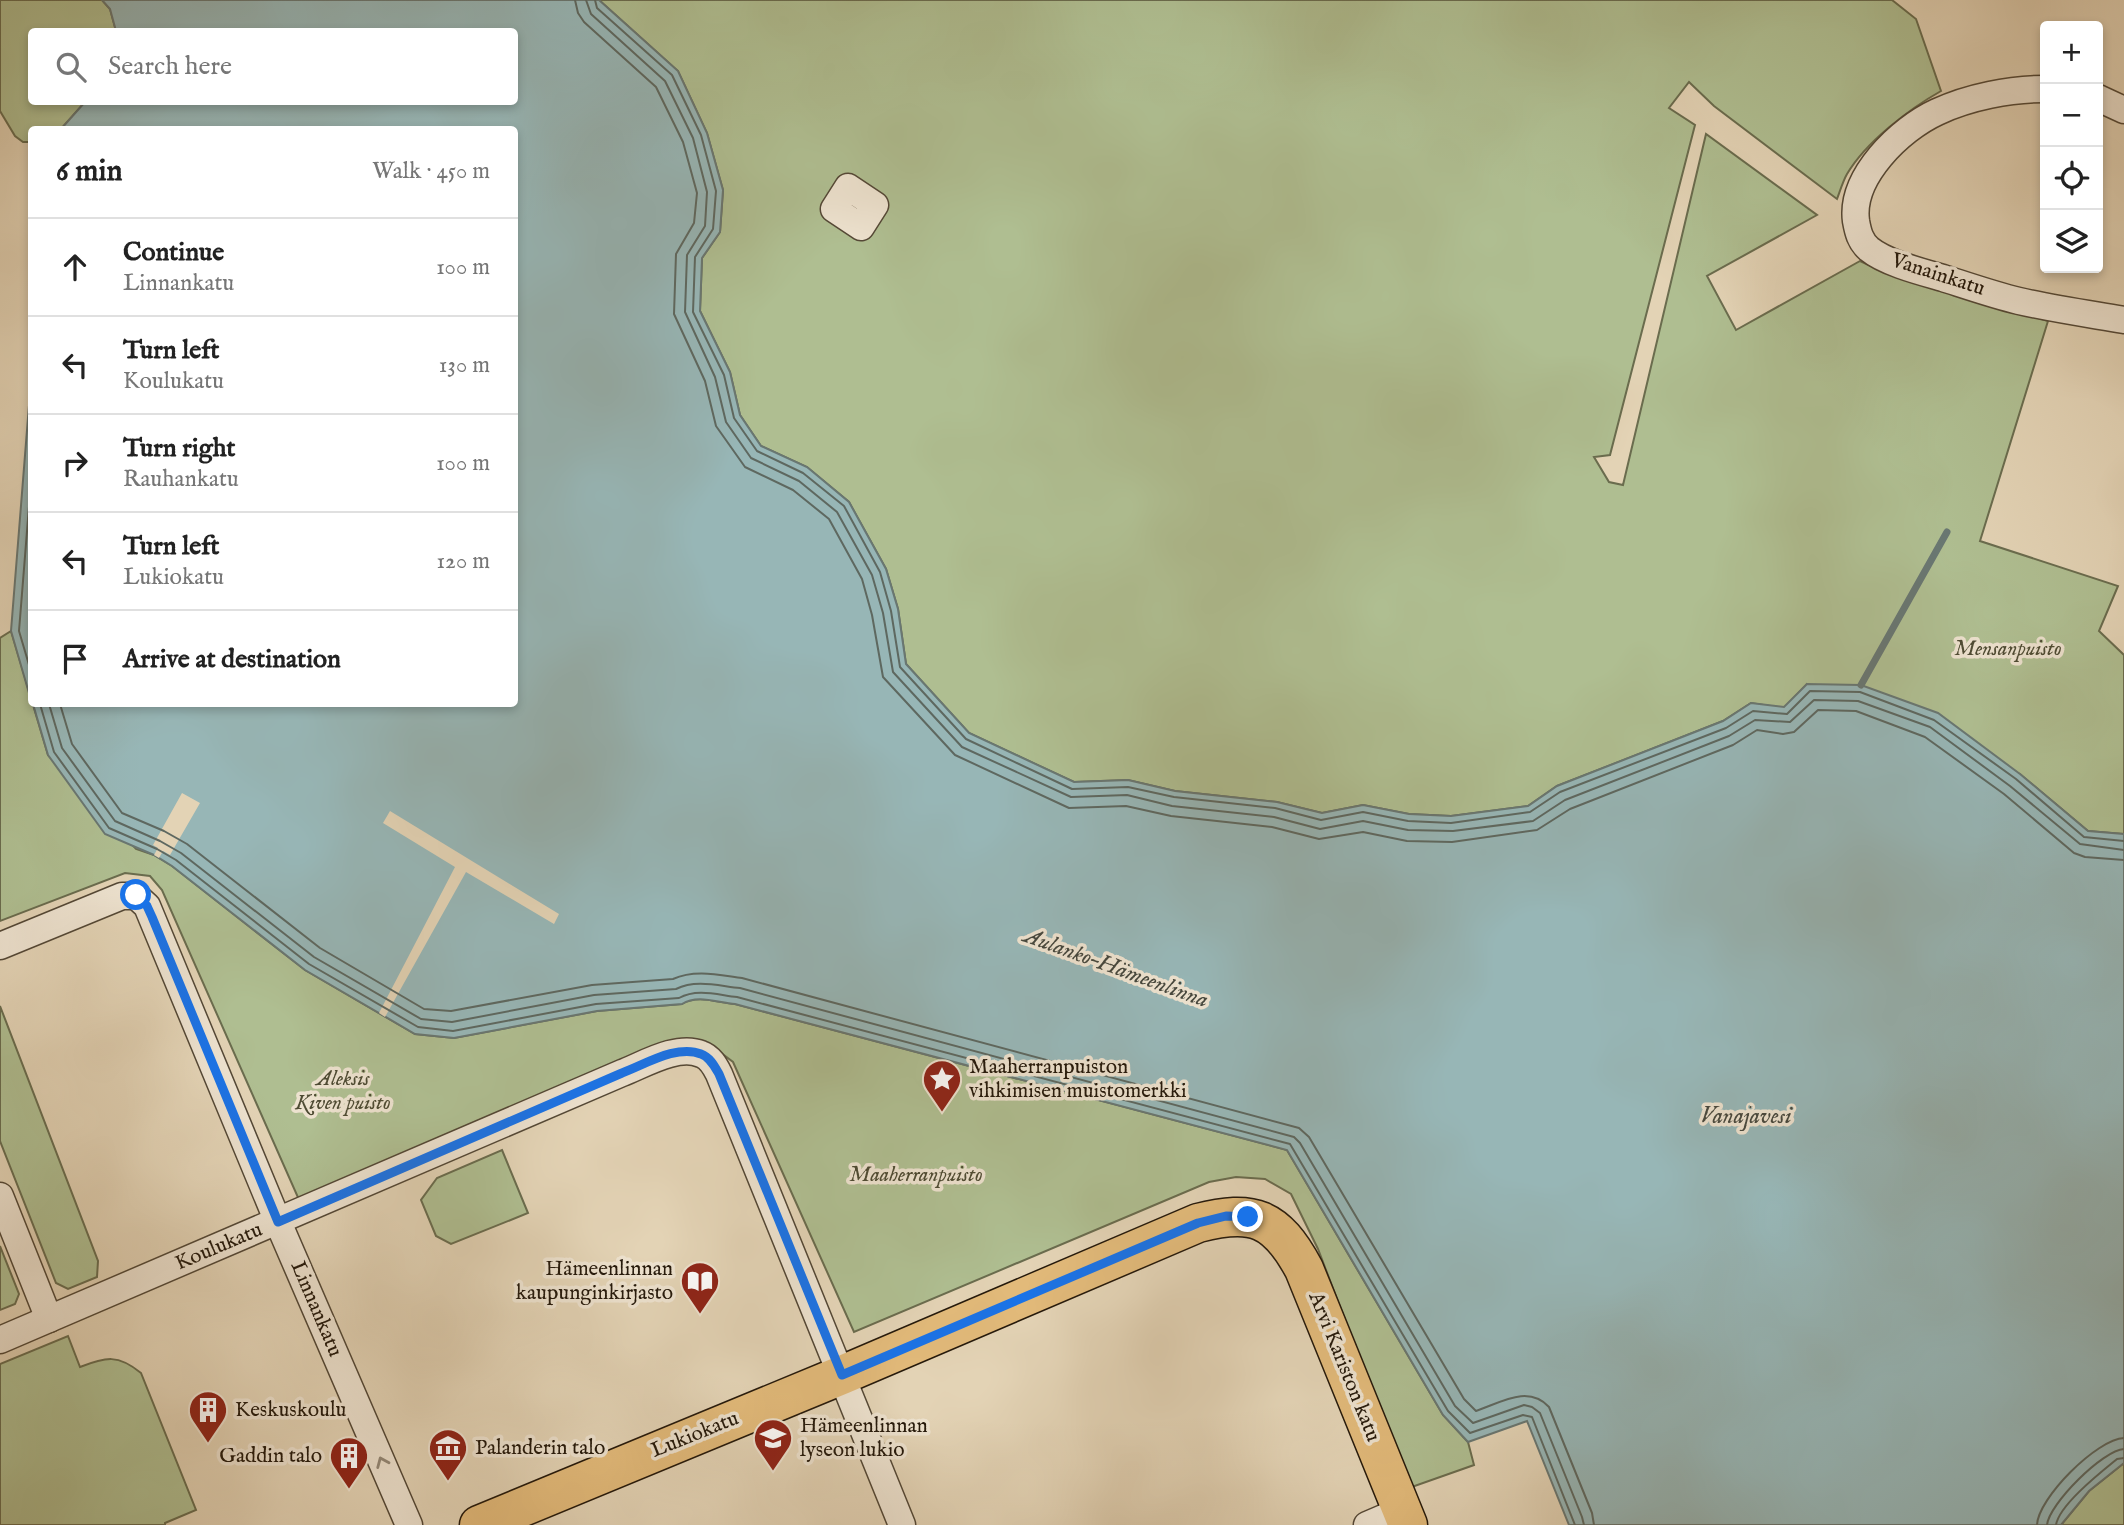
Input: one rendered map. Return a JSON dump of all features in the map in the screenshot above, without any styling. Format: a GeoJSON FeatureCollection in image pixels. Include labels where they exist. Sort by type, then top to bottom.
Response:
{"type":"FeatureCollection","features":[{"type":"Feature","properties":{"kind":"main road","name":"Lukiokatu"},"geometry":{"type":"LineString","coordinates":[[479,1525],[842,1375],[1198,1223],[1226,1216],[1248,1217],[1263,1222]]}},
{"type":"Feature","properties":{"kind":"main road","name":"Arvi Kariston katu"},"geometry":{"type":"LineString","coordinates":[[1263,1222],[1279,1233],[1293,1248],[1304,1269],[1405,1517]]}},
{"type":"Feature","properties":{"kind":"street","name":"Vanainkatu"},"geometry":{"type":"LineString","coordinates":[[2040,89],[2028,89],[1962,103],[1935,113],[1903,135],[1876,162],[1860,186],[1855,211],[1858,235],[1882,256],[1920,272],[2018,301],[2124,320]]}},
{"type":"Feature","properties":{"kind":"street"},"geometry":{"type":"LineString","coordinates":[[2103,100],[2124,110]]}},
{"type":"Feature","properties":{"kind":"street","name":"Linnankatu"},"geometry":{"type":"LineString","coordinates":[[0,946],[122,896],[136,895],[142,900],[152,917],[278,1222],[409,1525]]}},
{"type":"Feature","properties":{"kind":"street","name":"Koulukatu"},"geometry":{"type":"LineString","coordinates":[[0,1340],[672,1054],[691,1051],[709,1058],[719,1074],[842,1375]]}},
{"type":"Feature","properties":{"kind":"street"},"geometry":{"type":"LineString","coordinates":[[0,1196],[49,1319]]}},
{"type":"Feature","properties":{"kind":"street"},"geometry":{"type":"LineString","coordinates":[[842,1375],[902,1525]]}},
{"type":"Feature","properties":{"kind":"street"},"geometry":{"type":"LineString","coordinates":[[1367,1525],[1405,1517]]}},
{"type":"Feature","properties":{"kind":"green space"},"geometry":{"type":"Polygon","coordinates":[[[0,0],[102,0],[110,9],[115,28],[28,28],[28,105],[82,105],[64,126],[28,126],[28,142],[23,142],[15,136],[0,111],[0,0]]]}},
{"type":"Feature","properties":{"kind":"green space","name":"Mensanpuisto"},"geometry":{"type":"Polygon","coordinates":[[[599,0],[1892,0],[1916,19],[1941,91],[1902,117],[1865,150],[1847,174],[1837,199],[1714,106],[1689,82],[1669,108],[1695,125],[1610,455],[1594,457],[1609,482],[1623,485],[1706,134],[1817,215],[1707,276],[1736,330],[1860,261],[1888,274],[2048,321],[1980,541],[2118,586],[2099,631],[2124,655],[2124,834],[2088,831],[2020,774],[1807,684],[1784,708],[1751,703],[1723,721],[1557,786],[1528,806],[1451,816],[1409,814],[1363,805],[1322,813],[1277,802],[1175,791],[1128,780],[1074,782],[969,733],[906,664],[898,609],[886,569],[849,502],[807,467],[761,446],[740,415],[730,372],[700,311],[702,258],[720,232],[723,190],[707,133],[678,71],[599,0]]]}},
{"type":"Feature","properties":{"kind":"green space"},"geometry":{"type":"Polygon","coordinates":[[[11,631],[28,688],[28,707],[34,707],[48,755],[136,849],[154,855],[172,866],[305,970],[415,1034],[454,1038],[597,1011],[708,1000],[735,1004],[1287,1150],[1443,1415],[1468,1442],[1474,1465],[1409,1488],[1318,1249],[1291,1194],[1265,1179],[1236,1177],[1209,1182],[854,1332],[733,1062],[713,1047],[300,1202],[162,890],[150,876],[125,873],[0,921],[0,638],[11,631]]]}},
{"type":"Feature","properties":{"kind":"green space"},"geometry":{"type":"Polygon","coordinates":[[[0,1006],[98,1261],[97,1277],[68,1289],[56,1283],[0,1141],[0,1006]]]}},
{"type":"Feature","properties":{"kind":"green space"},"geometry":{"type":"Polygon","coordinates":[[[502,1150],[528,1213],[451,1244],[436,1236],[421,1200],[437,1178],[502,1150]]]}},
{"type":"Feature","properties":{"kind":"green space"},"geometry":{"type":"Polygon","coordinates":[[[0,1246],[19,1294],[15,1304],[0,1310],[0,1246]]]}},
{"type":"Feature","properties":{"kind":"green space"},"geometry":{"type":"Polygon","coordinates":[[[68,1336],[80,1367],[112,1359],[141,1373],[196,1510],[165,1525],[0,1525],[0,1364],[68,1336]]]}},
{"type":"Feature","properties":{"kind":"green space"},"geometry":{"type":"Polygon","coordinates":[[[2124,1463],[2124,1525],[2061,1525],[2089,1491],[2124,1463]]]}},
{"type":"Feature","properties":{"kind":"water","name":"Vanajavesi"},"geometry":{"type":"Polygon","coordinates":[[[102,0],[599,0],[678,71],[707,133],[723,190],[720,232],[702,258],[700,311],[730,372],[740,415],[761,446],[807,467],[849,502],[886,569],[898,609],[906,664],[969,733],[1074,782],[1128,780],[1175,791],[1277,802],[1322,813],[1363,805],[1409,814],[1451,816],[1528,806],[1557,786],[1723,721],[1751,703],[1784,707],[1807,684],[1861,685],[1938,713],[2020,774],[2088,831],[2124,834],[2124,1463],[2089,1491],[2061,1525],[1569,1525],[1527,1421],[1468,1442],[1443,1415],[1287,1150],[735,1004],[708,1000],[597,1011],[454,1038],[415,1034],[305,970],[172,866],[154,855],[105,834],[48,755],[34,707],[518,707],[518,126],[64,126],[82,105],[518,105],[518,28],[115,28],[110,9],[102,0]]]}},
{"type":"Feature","properties":{"kind":"water"},"geometry":{"type":"Polygon","coordinates":[[[28,418],[28,690],[11,631],[28,418]]]}},
{"type":"Feature","properties":{"kind":"pier"},"geometry":{"type":"Polygon","coordinates":[[[182,793],[200,803],[170,855],[163,851],[159,858],[154,855],[158,848],[153,845],[182,793]]]}},
{"type":"Feature","properties":{"kind":"pier"},"geometry":{"type":"Polygon","coordinates":[[[390,811],[559,914],[554,924],[466,872],[385,1017],[379,1013],[455,867],[383,823],[390,811]]]}},
{"type":"Feature","properties":{"kind":"waterway"},"geometry":{"type":"LineString","coordinates":[[1861,685],[1947,532]]}},
{"type":"Feature","properties":{"kind":"place","name":"Maaherranpuiston vihkimisen muistomerkki"},"geometry":{"type":"Point","coordinates":[942,1113]}},
{"type":"Feature","properties":{"kind":"place","name":"Hämeenlinnan kaupunginkirjasto"},"geometry":{"type":"Point","coordinates":[700,1315]}},
{"type":"Feature","properties":{"kind":"place","name":"Keskuskoulu"},"geometry":{"type":"Point","coordinates":[208,1444]}},
{"type":"Feature","properties":{"kind":"place","name":"Hämeenlinnan lyseon lukio"},"geometry":{"type":"Point","coordinates":[773,1472]}},
{"type":"Feature","properties":{"kind":"place","name":"Palanderin talo"},"geometry":{"type":"Point","coordinates":[448,1482]}},
{"type":"Feature","properties":{"kind":"place","name":"Gaddin talo"},"geometry":{"type":"Point","coordinates":[349,1490]}},
{"type":"Feature","properties":{"kind":"route"},"geometry":{"type":"LineString","coordinates":[[136,895],[147,906],[152,917],[278,1222],[622,1073],[672,1054],[691,1051],[709,1058],[719,1074],[842,1375],[1198,1223],[1226,1216],[1248,1217]]}},
{"type":"Feature","properties":{"kind":"water label","name":"Aulanko–Hämeenlinna"},"geometry":{"type":"Point","coordinates":[1116,968]}},
{"type":"Feature","properties":{"kind":"park label","name":"Aleksis Kiven puisto"},"geometry":{"type":"Point","coordinates":[343,1091]}},
{"type":"Feature","properties":{"kind":"park label","name":"Maaherranpuisto"},"geometry":{"type":"Point","coordinates":[916,1175]}}]}
